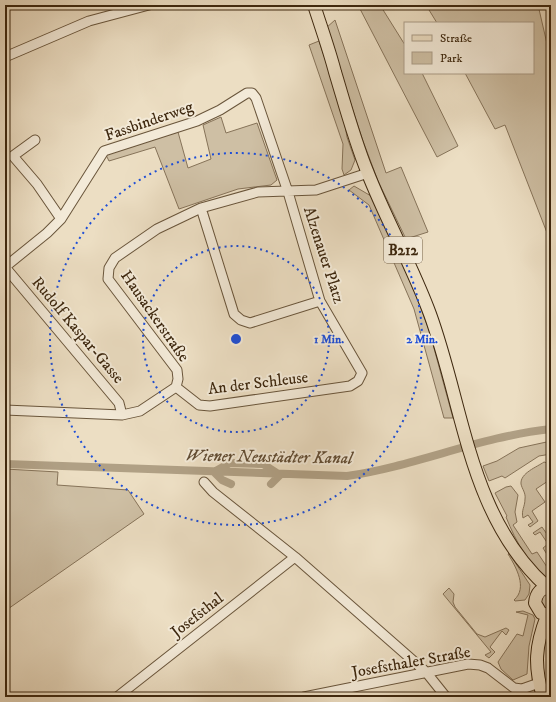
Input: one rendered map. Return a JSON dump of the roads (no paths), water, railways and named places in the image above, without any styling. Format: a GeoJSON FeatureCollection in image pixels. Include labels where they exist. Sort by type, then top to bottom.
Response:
{"type":"FeatureCollection","features":[{"type":"Feature","properties":{"kind":"main road","name":"B212"},"geometry":{"type":"LineString","coordinates":[[314,5],[354,138],[368,173],[417,280],[430,315],[442,350],[470,455],[494,516],[526,566],[545,589],[535,603],[537,609],[549,616]]}},
{"type":"Feature","properties":{"kind":"main road"},"geometry":{"type":"LineString","coordinates":[[544,697],[539,683],[536,658],[538,637],[549,616]]}},
{"type":"Feature","properties":{"kind":"street"},"geometry":{"type":"LineString","coordinates":[[5,57],[89,21],[149,5]]}},
{"type":"Feature","properties":{"kind":"street","name":"Fassbinderweg"},"geometry":{"type":"LineString","coordinates":[[5,267],[47,233],[61,219],[104,151],[197,121],[220,110],[247,93],[252,93]]}},
{"type":"Feature","properties":{"kind":"street","name":"Alzenauer Platz"},"geometry":{"type":"LineString","coordinates":[[252,93],[256,98],[288,192],[320,301],[362,373],[358,382],[350,386]]}},
{"type":"Feature","properties":{"kind":"street"},"geometry":{"type":"LineString","coordinates":[[35,140],[13,156],[37,184],[61,219]]}},
{"type":"Feature","properties":{"kind":"street","name":"Hausackerstraße"},"geometry":{"type":"LineString","coordinates":[[5,410],[122,415],[140,411],[176,387],[178,379],[177,370],[108,279],[109,268],[115,258],[157,229],[201,208],[258,192],[316,190],[368,173]]}},
{"type":"Feature","properties":{"kind":"street"},"geometry":{"type":"LineString","coordinates":[[201,208],[234,314],[241,320],[250,322],[320,301]]}},
{"type":"Feature","properties":{"kind":"street","name":"Rudolf Kaspar-Gasse"},"geometry":{"type":"LineString","coordinates":[[5,267],[120,403],[122,415]]}},
{"type":"Feature","properties":{"kind":"street","name":"An der Schleuse"},"geometry":{"type":"LineString","coordinates":[[176,387],[199,405],[210,406],[350,386]]}},
{"type":"Feature","properties":{"kind":"street"},"geometry":{"type":"LineString","coordinates":[[204,482],[213,492],[295,557],[426,672],[446,697]]}},
{"type":"Feature","properties":{"kind":"street","name":"Josefsthal"},"geometry":{"type":"LineString","coordinates":[[117,697],[295,557]]}},
{"type":"Feature","properties":{"kind":"street","name":"Josefsthaler Straße"},"geometry":{"type":"LineString","coordinates":[[304,697],[468,664],[480,665],[488,668],[514,688],[522,689],[539,683]]}},
{"type":"Feature","properties":{"kind":"waterway","name":"Wiener Neustädter Kanal"},"geometry":{"type":"LineString","coordinates":[[5,464],[347,476],[398,465],[500,438],[551,429]]}},
{"type":"Feature","properties":{"kind":"waterway"},"geometry":{"type":"LineString","coordinates":[[231,484],[222,480],[214,472],[230,463],[263,464],[280,475],[271,484]]}}]}
